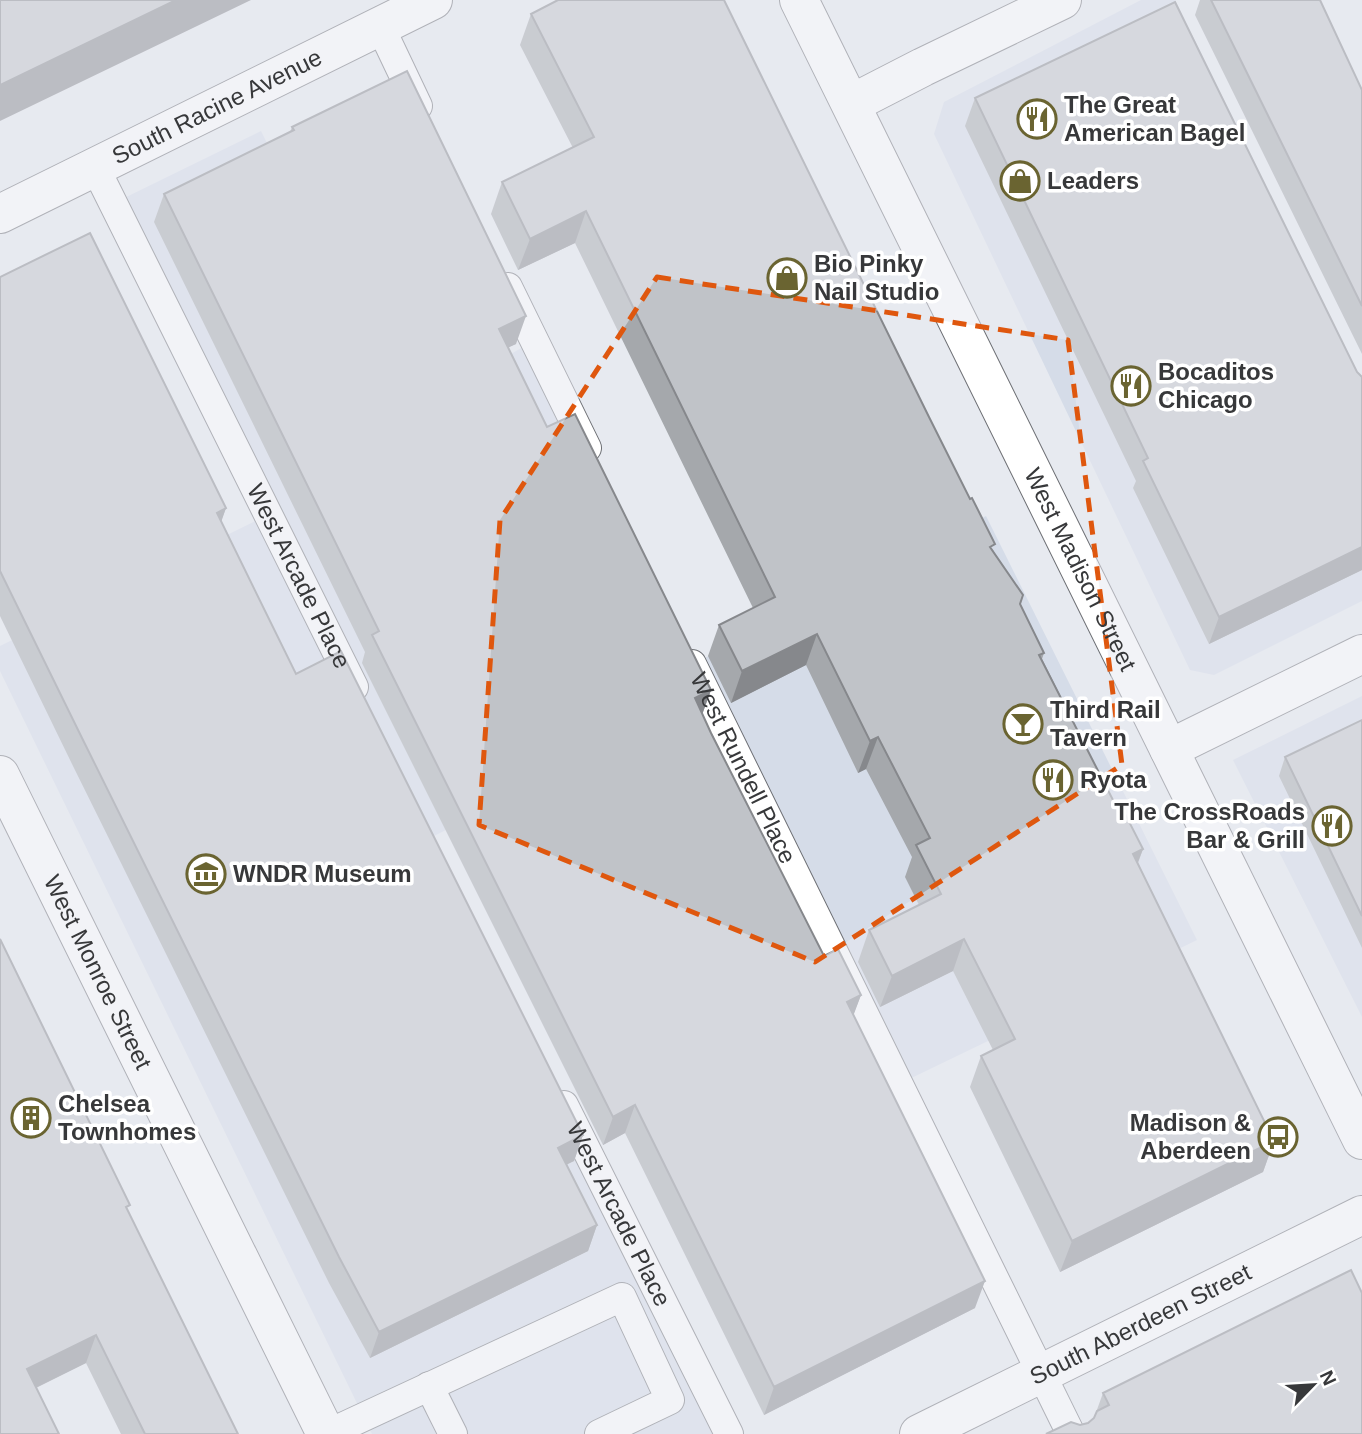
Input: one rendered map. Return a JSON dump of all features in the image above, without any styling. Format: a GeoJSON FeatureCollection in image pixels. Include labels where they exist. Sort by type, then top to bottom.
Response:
{"type":"FeatureCollection","features":[{"type":"Feature","properties":{"kind":"street","name":"South Racine Avenue"},"geometry":{"type":"LineString","coordinates":[[0,214],[433,0]]}},
{"type":"Feature","properties":{"kind":"street","name":"West Madison Street"},"geometry":{"type":"LineString","coordinates":[[799,0],[1362,1140]]}},
{"type":"Feature","properties":{"kind":"street"},"geometry":{"type":"LineString","coordinates":[[851,104],[1062,0]]}},
{"type":"Feature","properties":{"kind":"street"},"geometry":{"type":"LineString","coordinates":[[1169,749],[1362,654]]}},
{"type":"Feature","properties":{"kind":"street","name":"West Monroe Street"},"geometry":{"type":"LineString","coordinates":[[0,775],[327,1434]]}},
{"type":"Feature","properties":{"kind":"street","name":"South Aberdeen Street"},"geometry":{"type":"LineString","coordinates":[[919,1434],[1362,1215]]}},
{"type":"Feature","properties":{"kind":"lane"},"geometry":{"type":"LineString","coordinates":[[380,26],[431,131]]}},
{"type":"Feature","properties":{"kind":"lane","name":"West Arcade Place"},"geometry":{"type":"LineString","coordinates":[[94,167],[368,714]]}},
{"type":"Feature","properties":{"kind":"lane"},"geometry":{"type":"LineString","coordinates":[[498,267],[595,466]]}},
{"type":"Feature","properties":{"kind":"lane","name":"West Rundell Place"},"geometry":{"type":"LineString","coordinates":[[680,640],[1071,1434]]}},
{"type":"Feature","properties":{"kind":"lane","name":"West Arcade Place"},"geometry":{"type":"LineString","coordinates":[[555,1086],[729,1434]]}},
{"type":"Feature","properties":{"kind":"lane"},"geometry":{"type":"LineString","coordinates":[[327,1434],[622,1297],[670,1400],[599,1434]]}},
{"type":"Feature","properties":{"kind":"lane"},"geometry":{"type":"LineString","coordinates":[[429,1386],[453,1434]]}},
{"type":"Feature","properties":{"kind":"highlighted area"},"geometry":{"type":"Polygon","coordinates":[[[657,277],[1068,340],[1122,765],[815,962],[479,825],[500,520],[657,277]]]}},
{"type":"Feature","properties":{"kind":"shaded area"},"geometry":{"type":"Polygon","coordinates":[[[1141,0],[1175,0],[1362,381],[1362,601],[1214,675],[1190,670],[934,134],[944,102],[1141,0]]]}},
{"type":"Feature","properties":{"kind":"shaded area"},"geometry":{"type":"Polygon","coordinates":[[[261,131],[401,415],[534,341],[693,664],[986,516],[1197,940],[899,1084],[709,697],[430,838],[728,1434],[372,1434],[0,671],[0,646],[268,515],[112,204],[261,131]]]}},
{"type":"Feature","properties":{"kind":"shaded area"},"geometry":{"type":"Polygon","coordinates":[[[1362,696],[1362,1017],[1233,760],[1362,696]]]}},
{"type":"Feature","properties":{"kind":"building"},"geometry":{"type":"Polygon","coordinates":[[[0,0],[176,0],[0,85],[0,0]]]}},
{"type":"Feature","properties":{"kind":"building"},"geometry":{"type":"Polygon","coordinates":[[[558,0],[724,0],[929,417],[995,544],[990,547],[1023,595],[1020,604],[1044,653],[1039,655],[1116,806],[1120,804],[1143,849],[1133,854],[1274,1141],[1072,1241],[981,1056],[1015,1039],[964,939],[892,976],[869,930],[941,894],[916,845],[930,838],[878,737],[870,741],[817,634],[742,671],[719,625],[775,597],[586,211],[530,239],[502,182],[594,137],[531,14],[558,0]]]}},
{"type":"Feature","properties":{"kind":"building"},"geometry":{"type":"Polygon","coordinates":[[[1211,0],[1320,0],[1362,90],[1362,306],[1211,0]]]}},
{"type":"Feature","properties":{"kind":"building"},"geometry":{"type":"Polygon","coordinates":[[[1175,2],[1357,372],[1362,377],[1362,547],[1219,617],[1143,461],[1148,458],[975,98],[1175,2]]]}},
{"type":"Feature","properties":{"kind":"building"},"geometry":{"type":"Polygon","coordinates":[[[407,71],[526,316],[499,329],[547,427],[575,414],[711,690],[695,698],[711,733],[824,956],[838,949],[861,995],[847,1002],[985,1281],[774,1387],[635,1105],[613,1117],[372,635],[379,631],[164,194],[407,71]]]}},
{"type":"Feature","properties":{"kind":"building"},"geometry":{"type":"Polygon","coordinates":[[[90,233],[226,508],[217,513],[296,674],[341,651],[583,1135],[558,1148],[597,1225],[379,1332],[339,1257],[0,571],[0,277],[90,233]]]}},
{"type":"Feature","properties":{"kind":"building","name":"The CrossRoads Bar & Grill"},"geometry":{"type":"Polygon","coordinates":[[[1362,720],[1362,916],[1285,757],[1362,720]]]}},
{"type":"Feature","properties":{"kind":"building"},"geometry":{"type":"Polygon","coordinates":[[[0,939],[130,1205],[126,1207],[238,1434],[145,1434],[96,1335],[27,1369],[59,1434],[0,1434],[0,939]]]}},
{"type":"Feature","properties":{"kind":"building"},"geometry":{"type":"Polygon","coordinates":[[[1351,1270],[1362,1293],[1362,1434],[1046,1434],[1071,1422],[1080,1425],[1088,1423],[1097,1411],[1109,1405],[1103,1393],[1351,1270]]]}},
{"type":"Feature","properties":{"kind":"place","name":"The Great American Bagel"},"geometry":{"type":"Point","coordinates":[1037,119]}},
{"type":"Feature","properties":{"kind":"place","name":"Leaders"},"geometry":{"type":"Point","coordinates":[1020,181]}},
{"type":"Feature","properties":{"kind":"place","name":"Bio Pinky Nail Studio"},"geometry":{"type":"Point","coordinates":[787,278]}},
{"type":"Feature","properties":{"kind":"place","name":"Bocaditos Chicago"},"geometry":{"type":"Point","coordinates":[1131,386]}},
{"type":"Feature","properties":{"kind":"place","name":"Third Rail Tavern"},"geometry":{"type":"Point","coordinates":[1023,724]}},
{"type":"Feature","properties":{"kind":"place","name":"Ryota"},"geometry":{"type":"Point","coordinates":[1053,780]}},
{"type":"Feature","properties":{"kind":"place","name":"The CrossRoads Bar & Grill"},"geometry":{"type":"Point","coordinates":[1332,826]}},
{"type":"Feature","properties":{"kind":"place","name":"WNDR Museum"},"geometry":{"type":"Point","coordinates":[206,874]}},
{"type":"Feature","properties":{"kind":"place","name":"Chelsea Townhomes"},"geometry":{"type":"Point","coordinates":[31,1118]}},
{"type":"Feature","properties":{"kind":"place","name":"Madison & Aberdeen"},"geometry":{"type":"Point","coordinates":[1278,1137]}}]}
